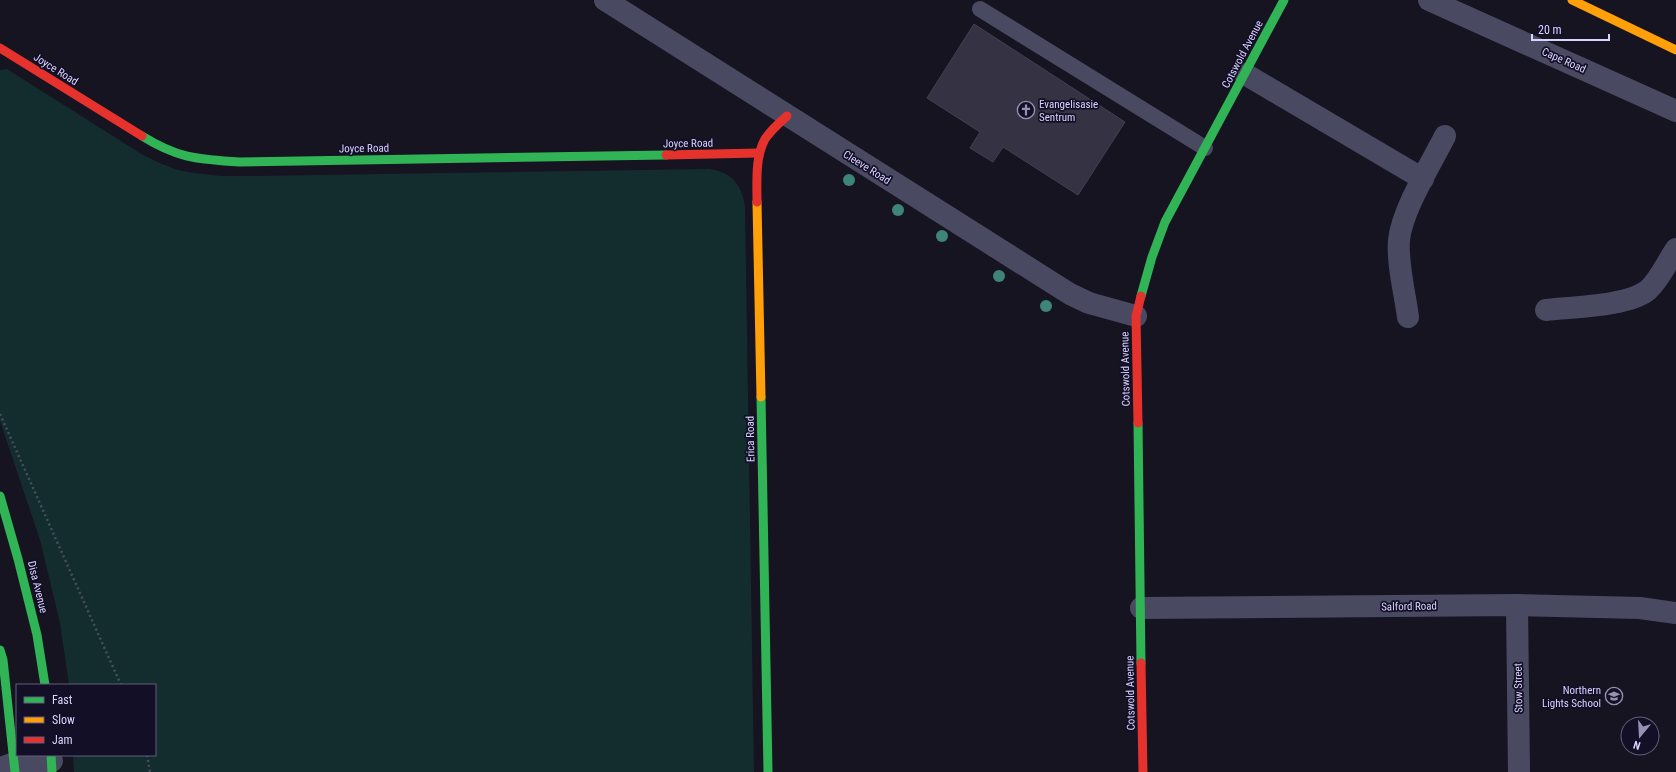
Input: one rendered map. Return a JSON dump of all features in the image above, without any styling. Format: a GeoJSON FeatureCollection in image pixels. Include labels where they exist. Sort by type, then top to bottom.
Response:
{"type":"FeatureCollection","features":[{"type":"Feature","properties":{"kind":"street","name":"Cleeve Road"},"geometry":{"type":"LineString","coordinates":[[605,0],[1070,294],[1089,303],[1136,316]]}},
{"type":"Feature","properties":{"kind":"street","name":"Cotswold Avenue"},"geometry":{"type":"LineString","coordinates":[[1143,772],[1136,316],[1152,257],[1165,222],[1284,0]]}},
{"type":"Feature","properties":{"kind":"street","name":"Cape Road"},"geometry":{"type":"LineString","coordinates":[[1429,0],[1676,111]]}},
{"type":"Feature","properties":{"kind":"street"},"geometry":{"type":"LineString","coordinates":[[1572,0],[1676,50]]}},
{"type":"Feature","properties":{"kind":"street","name":"Joyce Road"},"geometry":{"type":"LineString","coordinates":[[0,48],[142,138],[176,154],[195,159],[239,162],[760,153]]}},
{"type":"Feature","properties":{"kind":"street"},"geometry":{"type":"LineString","coordinates":[[1245,74],[1423,179]]}},
{"type":"Feature","properties":{"kind":"street","name":"Erica Road"},"geometry":{"type":"LineString","coordinates":[[768,772],[757,184],[760,153],[764,140],[787,116]]}},
{"type":"Feature","properties":{"kind":"street"},"geometry":{"type":"LineString","coordinates":[[1408,317],[1399,251],[1404,220],[1423,179],[1446,136]]}},
{"type":"Feature","properties":{"kind":"street"},"geometry":{"type":"LineString","coordinates":[[1546,310],[1615,302],[1642,294],[1649,289],[1659,277],[1676,249]]}},
{"type":"Feature","properties":{"kind":"street","name":"Disa Avenue"},"geometry":{"type":"LineString","coordinates":[[0,496],[37,634],[45,684]]}},
{"type":"Feature","properties":{"kind":"street","name":"Salford Road"},"geometry":{"type":"LineString","coordinates":[[1141,608],[1517,605],[1640,608],[1676,613]]}},
{"type":"Feature","properties":{"kind":"street","name":"Stow Street"},"geometry":{"type":"LineString","coordinates":[[1517,605],[1519,772]]}},
{"type":"Feature","properties":{"kind":"street"},"geometry":{"type":"LineString","coordinates":[[0,650],[3,660],[10,768],[52,762]]}},
{"type":"Feature","properties":{"kind":"lane"},"geometry":{"type":"LineString","coordinates":[[980,8],[1205,148]]}},
{"type":"Feature","properties":{"kind":"path"},"geometry":{"type":"LineString","coordinates":[[0,414],[121,684]]}},
{"type":"Feature","properties":{"kind":"path"},"geometry":{"type":"LineString","coordinates":[[146,756],[150,772]]}},
{"type":"Feature","properties":{"kind":"green space"},"geometry":{"type":"Polygon","coordinates":[[[7,69],[143,155],[178,170],[194,173],[221,176],[252,176],[709,169],[724,173],[730,177],[741,192],[745,207],[754,772],[74,772],[73,756],[156,756],[156,684],[69,684],[60,623],[40,540],[0,421],[0,70],[7,69]]]}},
{"type":"Feature","properties":{"kind":"building","name":"Evangelisasie Sentrum"},"geometry":{"type":"Polygon","coordinates":[[[974,24],[1125,122],[1078,195],[1003,147],[993,162],[970,148],[980,132],[927,98],[974,24]]]}},
{"type":"Feature","properties":{"kind":"traffic: fast"},"geometry":{"type":"LineString","coordinates":[[1141,296],[1152,257],[1165,222],[1284,0]]}},
{"type":"Feature","properties":{"kind":"traffic: fast"},"geometry":{"type":"LineString","coordinates":[[142,136],[155,144],[178,154],[200,159],[239,162],[666,155]]}},
{"type":"Feature","properties":{"kind":"traffic: fast"},"geometry":{"type":"LineString","coordinates":[[761,397],[768,772]]}},
{"type":"Feature","properties":{"kind":"traffic: fast"},"geometry":{"type":"LineString","coordinates":[[1138,423],[1141,663]]}},
{"type":"Feature","properties":{"kind":"traffic: fast"},"geometry":{"type":"LineString","coordinates":[[0,496],[37,635],[45,684]]}},
{"type":"Feature","properties":{"kind":"traffic: fast"},"geometry":{"type":"LineString","coordinates":[[0,650],[3,660],[15,772]]}},
{"type":"Feature","properties":{"kind":"traffic: fast"},"geometry":{"type":"LineString","coordinates":[[51,756],[52,772]]}},
{"type":"Feature","properties":{"kind":"traffic: slow"},"geometry":{"type":"LineString","coordinates":[[1572,0],[1676,50]]}},
{"type":"Feature","properties":{"kind":"traffic: slow"},"geometry":{"type":"LineString","coordinates":[[757,202],[761,397]]}},
{"type":"Feature","properties":{"kind":"traffic: jam"},"geometry":{"type":"LineString","coordinates":[[0,48],[142,136]]}},
{"type":"Feature","properties":{"kind":"traffic: jam"},"geometry":{"type":"LineString","coordinates":[[757,202],[757,170],[762,146],[765,139],[787,116]]}},
{"type":"Feature","properties":{"kind":"traffic: jam"},"geometry":{"type":"LineString","coordinates":[[666,155],[759,153]]}},
{"type":"Feature","properties":{"kind":"traffic: jam"},"geometry":{"type":"LineString","coordinates":[[1138,423],[1136,316],[1141,296]]}},
{"type":"Feature","properties":{"kind":"traffic: jam"},"geometry":{"type":"LineString","coordinates":[[1141,663],[1143,772]]}},
{"type":"Feature","properties":{"kind":"place","name":"Evangelisasie Sentrum"},"geometry":{"type":"Point","coordinates":[1026,110]}},
{"type":"Feature","properties":{"kind":"place","name":"Northern Lights School"},"geometry":{"type":"Point","coordinates":[1614,696]}}]}
